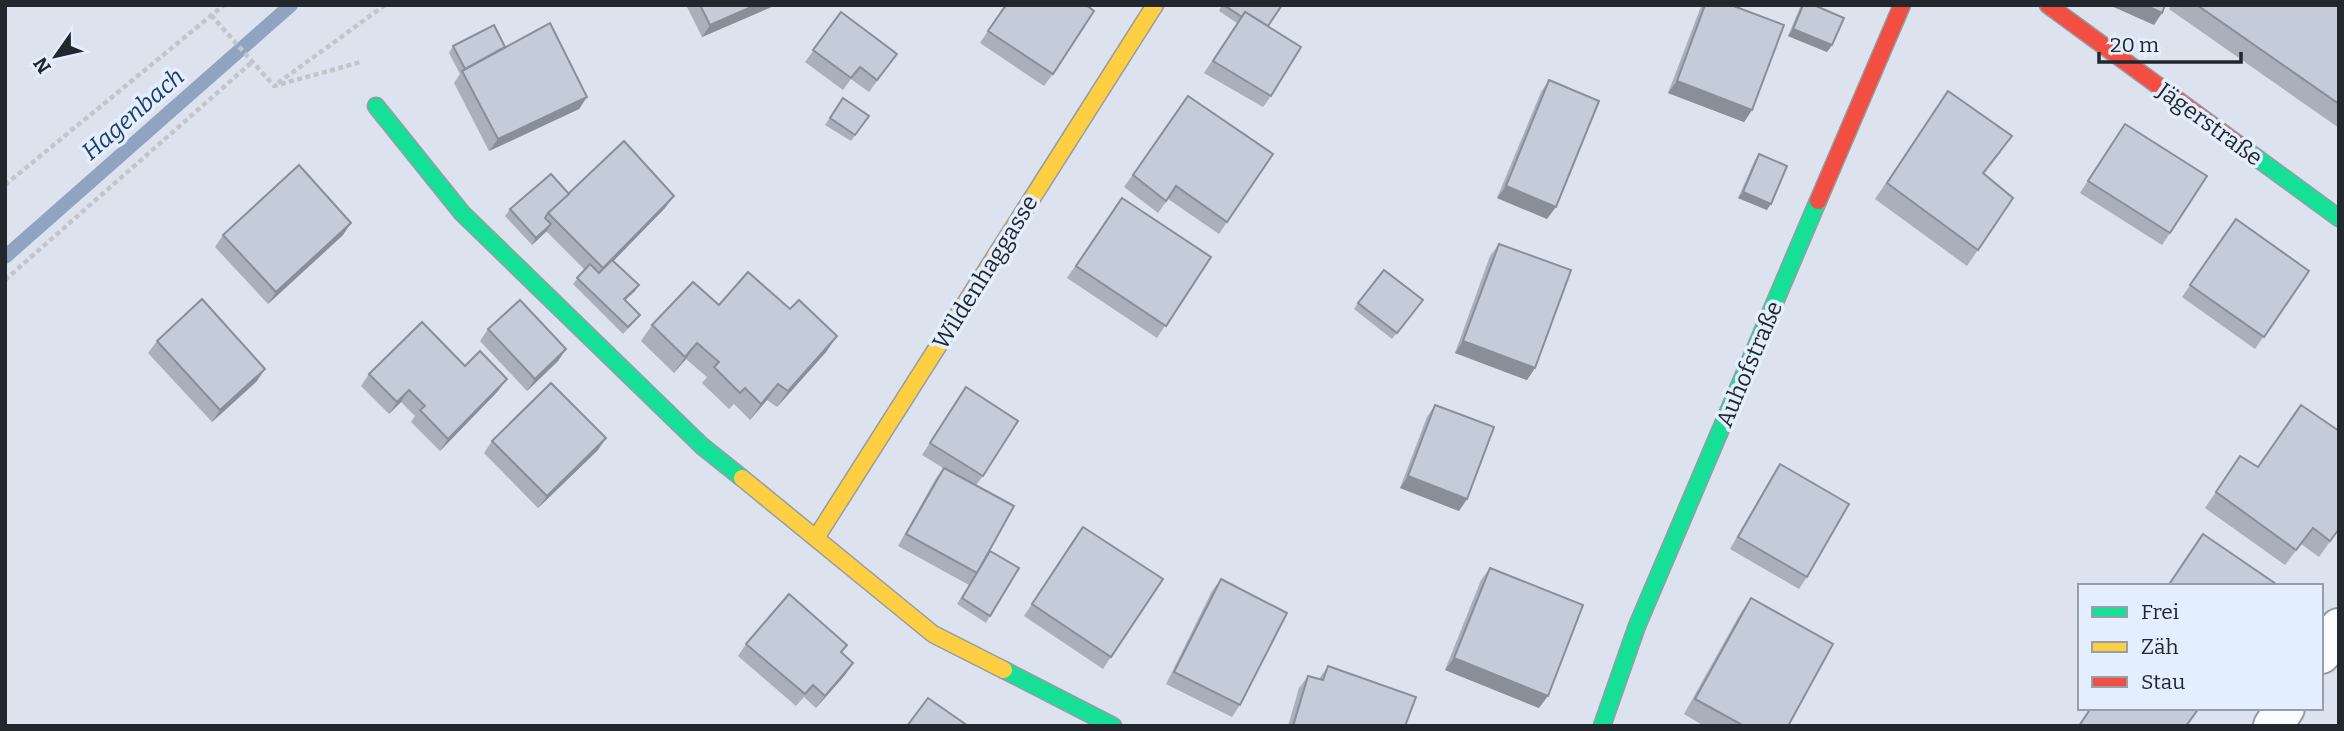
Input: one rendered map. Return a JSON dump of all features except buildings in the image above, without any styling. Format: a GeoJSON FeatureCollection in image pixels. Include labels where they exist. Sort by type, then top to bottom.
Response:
{"type":"FeatureCollection","features":[{"type":"Feature","properties":{"kind":"street","name":"Wildenhaggasse"},"geometry":{"type":"LineString","coordinates":[[816,538],[1154,5]]}},
{"type":"Feature","properties":{"kind":"street","name":"Auhofstraße"},"geometry":{"type":"LineString","coordinates":[[1602,726],[1637,626],[1902,5]]}},
{"type":"Feature","properties":{"kind":"street","name":"Jägerstraße"},"geometry":{"type":"LineString","coordinates":[[2048,5],[2339,218]]}},
{"type":"Feature","properties":{"kind":"street"},"geometry":{"type":"LineString","coordinates":[[376,106],[462,214],[702,446],[933,634],[1113,726]]}},
{"type":"Feature","properties":{"kind":"street"},"geometry":{"type":"LineString","coordinates":[[2323,651],[2339,628]]}},
{"type":"Feature","properties":{"kind":"street"},"geometry":{"type":"LineString","coordinates":[[2273,726],[2284,710]]}},
{"type":"Feature","properties":{"kind":"path"},"geometry":{"type":"LineString","coordinates":[[211,15],[217,5]]}},
{"type":"Feature","properties":{"kind":"path"},"geometry":{"type":"LineString","coordinates":[[5,186],[224,5]]}},
{"type":"Feature","properties":{"kind":"path"},"geometry":{"type":"LineString","coordinates":[[274,86],[385,5]]}},
{"type":"Feature","properties":{"kind":"path"},"geometry":{"type":"LineString","coordinates":[[211,15],[274,86]]}},
{"type":"Feature","properties":{"kind":"path"},"geometry":{"type":"LineString","coordinates":[[274,86],[367,61],[376,106]]}},
{"type":"Feature","properties":{"kind":"path"},"geometry":{"type":"LineString","coordinates":[[5,280],[252,62]]}},
{"type":"Feature","properties":{"kind":"waterway","name":"Hagenbach"},"geometry":{"type":"LineString","coordinates":[[5,257],[291,5]]}},
{"type":"Feature","properties":{"kind":"traffic: fast"},"geometry":{"type":"LineString","coordinates":[[376,106],[462,213],[702,446],[742,478]]}},
{"type":"Feature","properties":{"kind":"traffic: fast"},"geometry":{"type":"LineString","coordinates":[[2246,150],[2339,218]]}},
{"type":"Feature","properties":{"kind":"traffic: fast"},"geometry":{"type":"LineString","coordinates":[[1602,726],[1637,626],[1818,201]]}},
{"type":"Feature","properties":{"kind":"traffic: fast"},"geometry":{"type":"LineString","coordinates":[[1004,670],[1113,726]]}},
{"type":"Feature","properties":{"kind":"traffic: slow"},"geometry":{"type":"LineString","coordinates":[[816,538],[1155,5]]}},
{"type":"Feature","properties":{"kind":"traffic: slow"},"geometry":{"type":"LineString","coordinates":[[742,478],[933,634],[1004,670]]}},
{"type":"Feature","properties":{"kind":"traffic: jam"},"geometry":{"type":"LineString","coordinates":[[1818,201],[1902,5]]}},
{"type":"Feature","properties":{"kind":"traffic: jam"},"geometry":{"type":"LineString","coordinates":[[2048,5],[2246,150]]}}]}
